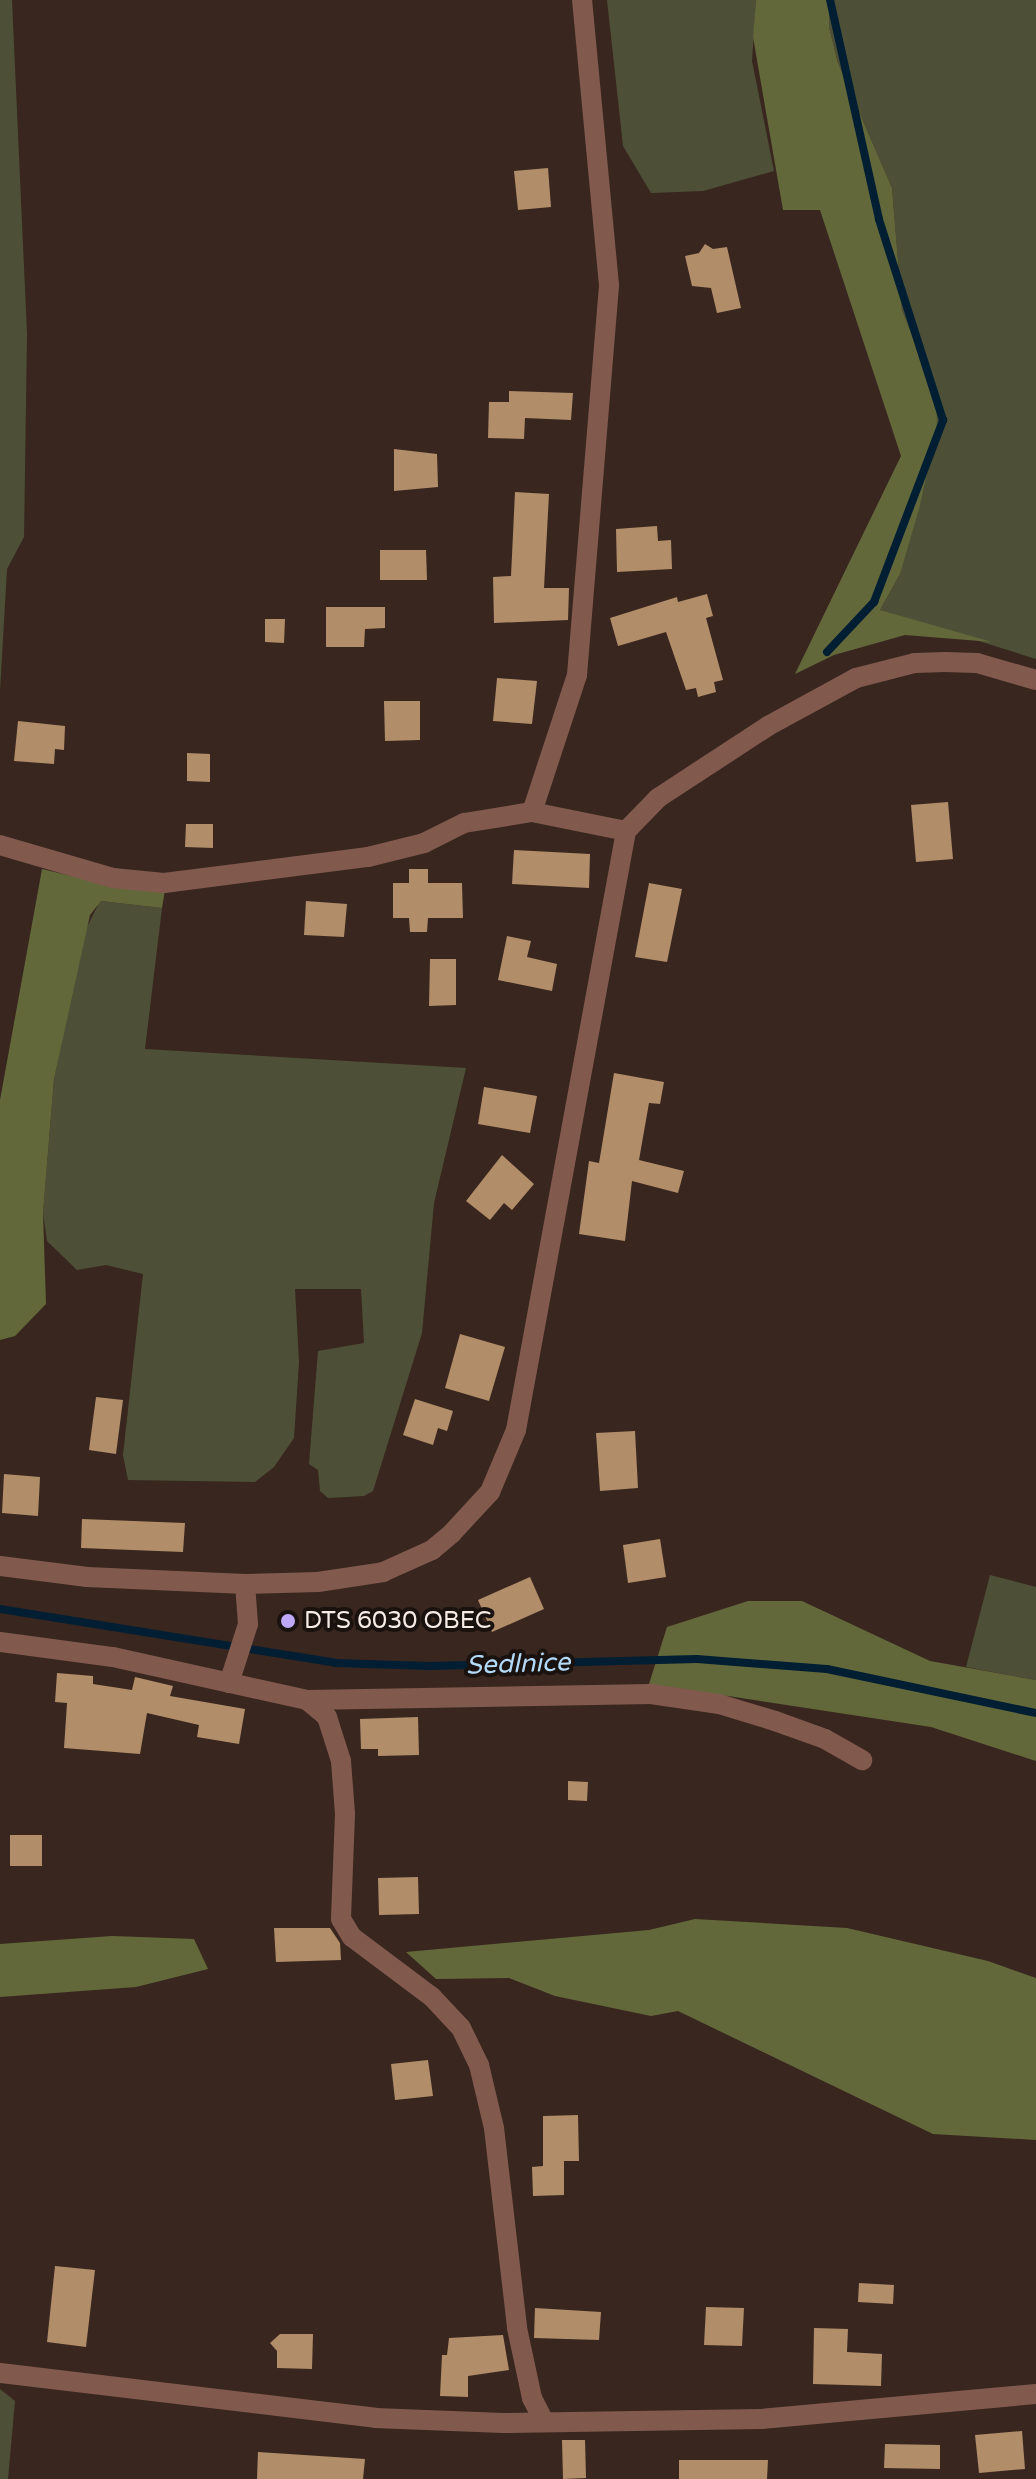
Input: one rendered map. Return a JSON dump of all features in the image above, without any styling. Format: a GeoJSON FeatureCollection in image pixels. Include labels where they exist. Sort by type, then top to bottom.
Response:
{"type":"FeatureCollection","features":[{"type":"Feature","properties":{"kind":"street"},"geometry":{"type":"LineString","coordinates":[[532,812],[577,675],[609,285],[582,0]]}},
{"type":"Feature","properties":{"kind":"street"},"geometry":{"type":"LineString","coordinates":[[0,1566],[87,1577],[245,1584],[354,1577],[406,1563],[452,1533],[502,1472],[530,1362],[626,831],[658,798],[768,726],[856,678],[915,663],[945,662],[977,663],[1036,680]]}},
{"type":"Feature","properties":{"kind":"street"},"geometry":{"type":"LineString","coordinates":[[0,845],[113,878],[164,883],[368,857],[424,843],[464,823],[532,812],[626,831]]}},
{"type":"Feature","properties":{"kind":"street"},"geometry":{"type":"LineString","coordinates":[[233,1675],[248,1624],[245,1584]]}},
{"type":"Feature","properties":{"kind":"street"},"geometry":{"type":"LineString","coordinates":[[0,1642],[233,1675],[307,1700],[651,1694],[719,1704],[775,1721],[825,1739],[862,1760]]}},
{"type":"Feature","properties":{"kind":"street"},"geometry":{"type":"LineString","coordinates":[[307,1700],[327,1717],[341,1761],[345,1929],[432,1997],[461,2028],[479,2065],[494,2128],[517,2328],[532,2398],[544,2422]]}},
{"type":"Feature","properties":{"kind":"street"},"geometry":{"type":"LineString","coordinates":[[0,2373],[375,2418],[544,2422],[761,2419],[1036,2394]]}},
{"type":"Feature","properties":{"kind":"green space"},"geometry":{"type":"Polygon","coordinates":[[[0,0],[12,0],[27,334],[24,537],[7,569],[0,691],[0,0]]]}},
{"type":"Feature","properties":{"kind":"green space"},"geometry":{"type":"Polygon","coordinates":[[[607,0],[756,0],[752,61],[774,171],[703,191],[651,193],[623,146],[607,0]]]}},
{"type":"Feature","properties":{"kind":"green space"},"geometry":{"type":"Polygon","coordinates":[[[756,0],[830,0],[829,27],[838,63],[892,188],[902,310],[936,397],[937,428],[919,509],[900,574],[880,610],[992,642],[905,635],[834,655],[795,674],[901,456],[820,210],[783,210],[753,37],[756,0]]]}},
{"type":"Feature","properties":{"kind":"green space"},"geometry":{"type":"Polygon","coordinates":[[[830,0],[1036,0],[1036,659],[880,610],[900,574],[936,397],[902,310],[892,188],[838,63],[829,27],[830,0]]]}},
{"type":"Feature","properties":{"kind":"green space"},"geometry":{"type":"Polygon","coordinates":[[[42,869],[105,884],[165,890],[162,908],[101,901],[90,915],[54,1079],[43,1213],[46,1304],[15,1336],[0,1340],[0,1100],[42,869]]]}},
{"type":"Feature","properties":{"kind":"green space"},"geometry":{"type":"Polygon","coordinates":[[[100,901],[162,908],[145,1049],[466,1068],[434,1203],[422,1333],[373,1491],[364,1496],[328,1498],[320,1491],[318,1470],[309,1464],[318,1351],[364,1343],[361,1289],[295,1289],[299,1362],[294,1438],[274,1467],[255,1482],[128,1480],[123,1455],[143,1274],[106,1265],[77,1270],[47,1241],[43,1213],[54,1079],[83,935],[100,901]]]}},
{"type":"Feature","properties":{"kind":"green space"},"geometry":{"type":"Polygon","coordinates":[[[990,1575],[1036,1587],[1036,1680],[966,1667],[990,1575]]]}},
{"type":"Feature","properties":{"kind":"green space"},"geometry":{"type":"Polygon","coordinates":[[[748,1601],[802,1601],[930,1661],[1036,1680],[1036,1761],[931,1727],[649,1684],[667,1627],[748,1601]]]}},
{"type":"Feature","properties":{"kind":"green space"},"geometry":{"type":"Polygon","coordinates":[[[695,1919],[847,1928],[988,1961],[1036,1978],[1036,2140],[933,2134],[678,2011],[651,2016],[555,1996],[509,1978],[436,1979],[406,1952],[649,1930],[695,1919]]]}},
{"type":"Feature","properties":{"kind":"green space"},"geometry":{"type":"Polygon","coordinates":[[[112,1936],[194,1939],[208,1969],[136,1987],[0,1997],[0,1944],[112,1936]]]}},
{"type":"Feature","properties":{"kind":"green space"},"geometry":{"type":"Polygon","coordinates":[[[0,2389],[15,2401],[8,2479],[0,2479],[0,2389]]]}},
{"type":"Feature","properties":{"kind":"building"},"geometry":{"type":"Polygon","coordinates":[[[548,168],[551,207],[518,210],[514,171],[548,168]]]}},
{"type":"Feature","properties":{"kind":"building"},"geometry":{"type":"Polygon","coordinates":[[[705,244],[713,249],[727,247],[741,308],[717,313],[711,288],[692,286],[685,256],[699,253],[705,244]]]}},
{"type":"Feature","properties":{"kind":"building"},"geometry":{"type":"Polygon","coordinates":[[[509,391],[573,393],[571,420],[525,418],[524,439],[488,438],[489,402],[509,402],[509,391]]]}},
{"type":"Feature","properties":{"kind":"building"},"geometry":{"type":"Polygon","coordinates":[[[394,449],[437,454],[438,487],[394,491],[394,449]]]}},
{"type":"Feature","properties":{"kind":"building"},"geometry":{"type":"Polygon","coordinates":[[[515,492],[549,494],[544,588],[569,588],[568,620],[494,623],[493,577],[511,576],[515,492]]]}},
{"type":"Feature","properties":{"kind":"building"},"geometry":{"type":"Polygon","coordinates":[[[657,526],[658,541],[671,540],[672,569],[617,572],[616,529],[657,526]]]}},
{"type":"Feature","properties":{"kind":"building"},"geometry":{"type":"Polygon","coordinates":[[[380,550],[426,550],[427,580],[380,580],[380,550]]]}},
{"type":"Feature","properties":{"kind":"building"},"geometry":{"type":"Polygon","coordinates":[[[707,594],[713,616],[706,618],[723,680],[714,682],[716,692],[698,697],[696,688],[686,690],[666,632],[618,646],[610,618],[677,597],[678,602],[707,594]]]}},
{"type":"Feature","properties":{"kind":"building"},"geometry":{"type":"Polygon","coordinates":[[[326,607],[385,607],[385,628],[365,629],[364,647],[326,647],[326,607]]]}},
{"type":"Feature","properties":{"kind":"building"},"geometry":{"type":"Polygon","coordinates":[[[265,619],[285,619],[284,643],[265,642],[265,619]]]}},
{"type":"Feature","properties":{"kind":"building"},"geometry":{"type":"Polygon","coordinates":[[[497,678],[537,681],[532,724],[493,721],[497,678]]]}},
{"type":"Feature","properties":{"kind":"building"},"geometry":{"type":"Polygon","coordinates":[[[384,701],[420,701],[420,740],[385,741],[384,701]]]}},
{"type":"Feature","properties":{"kind":"building"},"geometry":{"type":"Polygon","coordinates":[[[18,721],[65,726],[64,750],[55,749],[54,764],[14,761],[18,721]]]}},
{"type":"Feature","properties":{"kind":"building"},"geometry":{"type":"Polygon","coordinates":[[[187,753],[210,754],[210,782],[187,781],[187,753]]]}},
{"type":"Feature","properties":{"kind":"building"},"geometry":{"type":"Polygon","coordinates":[[[948,802],[953,859],[916,862],[911,805],[948,802]]]}},
{"type":"Feature","properties":{"kind":"building"},"geometry":{"type":"Polygon","coordinates":[[[186,824],[213,824],[213,848],[185,847],[186,824]]]}},
{"type":"Feature","properties":{"kind":"building"},"geometry":{"type":"Polygon","coordinates":[[[514,850],[590,854],[589,888],[512,884],[514,850]]]}},
{"type":"Feature","properties":{"kind":"building"},"geometry":{"type":"Polygon","coordinates":[[[409,869],[428,869],[428,883],[462,883],[463,918],[428,918],[427,932],[410,932],[409,918],[393,918],[393,883],[409,883],[409,869]]]}},
{"type":"Feature","properties":{"kind":"building"},"geometry":{"type":"Polygon","coordinates":[[[649,883],[682,889],[667,962],[635,957],[649,883]]]}},
{"type":"Feature","properties":{"kind":"building"},"geometry":{"type":"Polygon","coordinates":[[[306,901],[347,904],[344,937],[304,935],[306,901]]]}},
{"type":"Feature","properties":{"kind":"building"},"geometry":{"type":"Polygon","coordinates":[[[507,936],[531,941],[527,957],[557,964],[552,991],[498,980],[507,936]]]}},
{"type":"Feature","properties":{"kind":"building"},"geometry":{"type":"Polygon","coordinates":[[[430,959],[456,959],[456,1005],[429,1006],[430,959]]]}},
{"type":"Feature","properties":{"kind":"building"},"geometry":{"type":"Polygon","coordinates":[[[614,1073],[664,1082],[660,1104],[649,1103],[639,1160],[684,1171],[678,1193],[632,1181],[625,1241],[579,1234],[589,1161],[599,1163],[614,1073]]]}},
{"type":"Feature","properties":{"kind":"building"},"geometry":{"type":"Polygon","coordinates":[[[484,1087],[537,1096],[530,1133],[478,1124],[484,1087]]]}},
{"type":"Feature","properties":{"kind":"building"},"geometry":{"type":"Polygon","coordinates":[[[502,1155],[534,1184],[512,1210],[504,1203],[490,1220],[466,1201],[502,1155]]]}},
{"type":"Feature","properties":{"kind":"building"},"geometry":{"type":"Polygon","coordinates":[[[460,1334],[505,1347],[489,1401],[445,1388],[460,1334]]]}},
{"type":"Feature","properties":{"kind":"building"},"geometry":{"type":"Polygon","coordinates":[[[96,1397],[123,1400],[116,1454],[89,1450],[96,1397]]]}},
{"type":"Feature","properties":{"kind":"building"},"geometry":{"type":"Polygon","coordinates":[[[415,1399],[453,1411],[447,1431],[438,1428],[433,1445],[403,1435],[415,1399]]]}},
{"type":"Feature","properties":{"kind":"building"},"geometry":{"type":"Polygon","coordinates":[[[635,1431],[638,1488],[600,1491],[596,1433],[635,1431]]]}},
{"type":"Feature","properties":{"kind":"building"},"geometry":{"type":"Polygon","coordinates":[[[4,1474],[40,1477],[38,1516],[2,1513],[4,1474]]]}},
{"type":"Feature","properties":{"kind":"building"},"geometry":{"type":"Polygon","coordinates":[[[82,1519],[185,1523],[183,1552],[81,1548],[82,1519]]]}},
{"type":"Feature","properties":{"kind":"building"},"geometry":{"type":"Polygon","coordinates":[[[660,1539],[666,1577],[628,1583],[623,1545],[660,1539]]]}},
{"type":"Feature","properties":{"kind":"building"},"geometry":{"type":"Polygon","coordinates":[[[530,1577],[544,1609],[492,1632],[478,1600],[530,1577]]]}},
{"type":"Feature","properties":{"kind":"building"},"geometry":{"type":"Polygon","coordinates":[[[57,1673],[93,1676],[93,1684],[132,1690],[135,1677],[173,1686],[170,1696],[245,1709],[239,1744],[197,1737],[199,1725],[147,1713],[140,1754],[64,1748],[67,1703],[55,1702],[57,1673]]]}},
{"type":"Feature","properties":{"kind":"building"},"geometry":{"type":"Polygon","coordinates":[[[418,1717],[419,1755],[378,1756],[378,1749],[361,1749],[360,1719],[418,1717]]]}},
{"type":"Feature","properties":{"kind":"building"},"geometry":{"type":"Polygon","coordinates":[[[568,1781],[588,1782],[587,1801],[568,1800],[568,1781]]]}},
{"type":"Feature","properties":{"kind":"building"},"geometry":{"type":"Polygon","coordinates":[[[10,1835],[42,1835],[42,1866],[10,1866],[10,1835]]]}},
{"type":"Feature","properties":{"kind":"building"},"geometry":{"type":"Polygon","coordinates":[[[418,1877],[419,1914],[379,1915],[378,1878],[418,1877]]]}},
{"type":"Feature","properties":{"kind":"building"},"geometry":{"type":"Polygon","coordinates":[[[274,1928],[330,1928],[340,1943],[341,1960],[276,1962],[274,1928]]]}},
{"type":"Feature","properties":{"kind":"building"},"geometry":{"type":"Polygon","coordinates":[[[428,2060],[433,2096],[395,2100],[391,2064],[428,2060]]]}},
{"type":"Feature","properties":{"kind":"building"},"geometry":{"type":"Polygon","coordinates":[[[578,2115],[579,2161],[564,2161],[564,2195],[533,2196],[532,2167],[543,2166],[543,2116],[578,2115]]]}},
{"type":"Feature","properties":{"kind":"building"},"geometry":{"type":"Polygon","coordinates":[[[55,2266],[95,2270],[86,2347],[47,2342],[55,2266]]]}},
{"type":"Feature","properties":{"kind":"building"},"geometry":{"type":"Polygon","coordinates":[[[859,2283],[894,2285],[893,2304],[858,2302],[859,2283]]]}},
{"type":"Feature","properties":{"kind":"building"},"geometry":{"type":"Polygon","coordinates":[[[706,2307],[744,2308],[742,2346],[704,2345],[706,2307]]]}},
{"type":"Feature","properties":{"kind":"building"},"geometry":{"type":"Polygon","coordinates":[[[535,2308],[601,2312],[599,2340],[534,2338],[535,2308]]]}},
{"type":"Feature","properties":{"kind":"building"},"geometry":{"type":"Polygon","coordinates":[[[814,2328],[848,2329],[847,2352],[882,2354],[881,2386],[813,2384],[814,2328]]]}},
{"type":"Feature","properties":{"kind":"building"},"geometry":{"type":"Polygon","coordinates":[[[280,2334],[313,2334],[312,2369],[277,2368],[277,2351],[270,2343],[280,2334]]]}},
{"type":"Feature","properties":{"kind":"building"},"geometry":{"type":"Polygon","coordinates":[[[503,2335],[509,2370],[468,2376],[468,2397],[440,2396],[442,2355],[447,2355],[449,2338],[503,2335]]]}},
{"type":"Feature","properties":{"kind":"building"},"geometry":{"type":"Polygon","coordinates":[[[1022,2431],[1025,2469],[979,2473],[975,2435],[1022,2431]]]}},
{"type":"Feature","properties":{"kind":"building"},"geometry":{"type":"Polygon","coordinates":[[[562,2440],[585,2440],[586,2478],[563,2479],[562,2440]]]}},
{"type":"Feature","properties":{"kind":"building"},"geometry":{"type":"Polygon","coordinates":[[[885,2444],[940,2445],[940,2469],[884,2468],[885,2444]]]}},
{"type":"Feature","properties":{"kind":"building"},"geometry":{"type":"Polygon","coordinates":[[[258,2452],[365,2459],[363,2479],[257,2479],[258,2452]]]}},
{"type":"Feature","properties":{"kind":"building"},"geometry":{"type":"Polygon","coordinates":[[[679,2460],[768,2460],[767,2479],[679,2479],[679,2460]]]}},
{"type":"Feature","properties":{"kind":"waterway"},"geometry":{"type":"LineString","coordinates":[[827,652],[874,602],[943,420],[879,219],[830,0]]}},
{"type":"Feature","properties":{"kind":"waterway","name":"Sedlnice"},"geometry":{"type":"LineString","coordinates":[[0,1609],[336,1663],[429,1666],[697,1659],[827,1669],[1036,1713]]}},
{"type":"Feature","properties":{"kind":"place","name":"DTS 6030 OBEC"},"geometry":{"type":"Point","coordinates":[288,1621]}}]}
